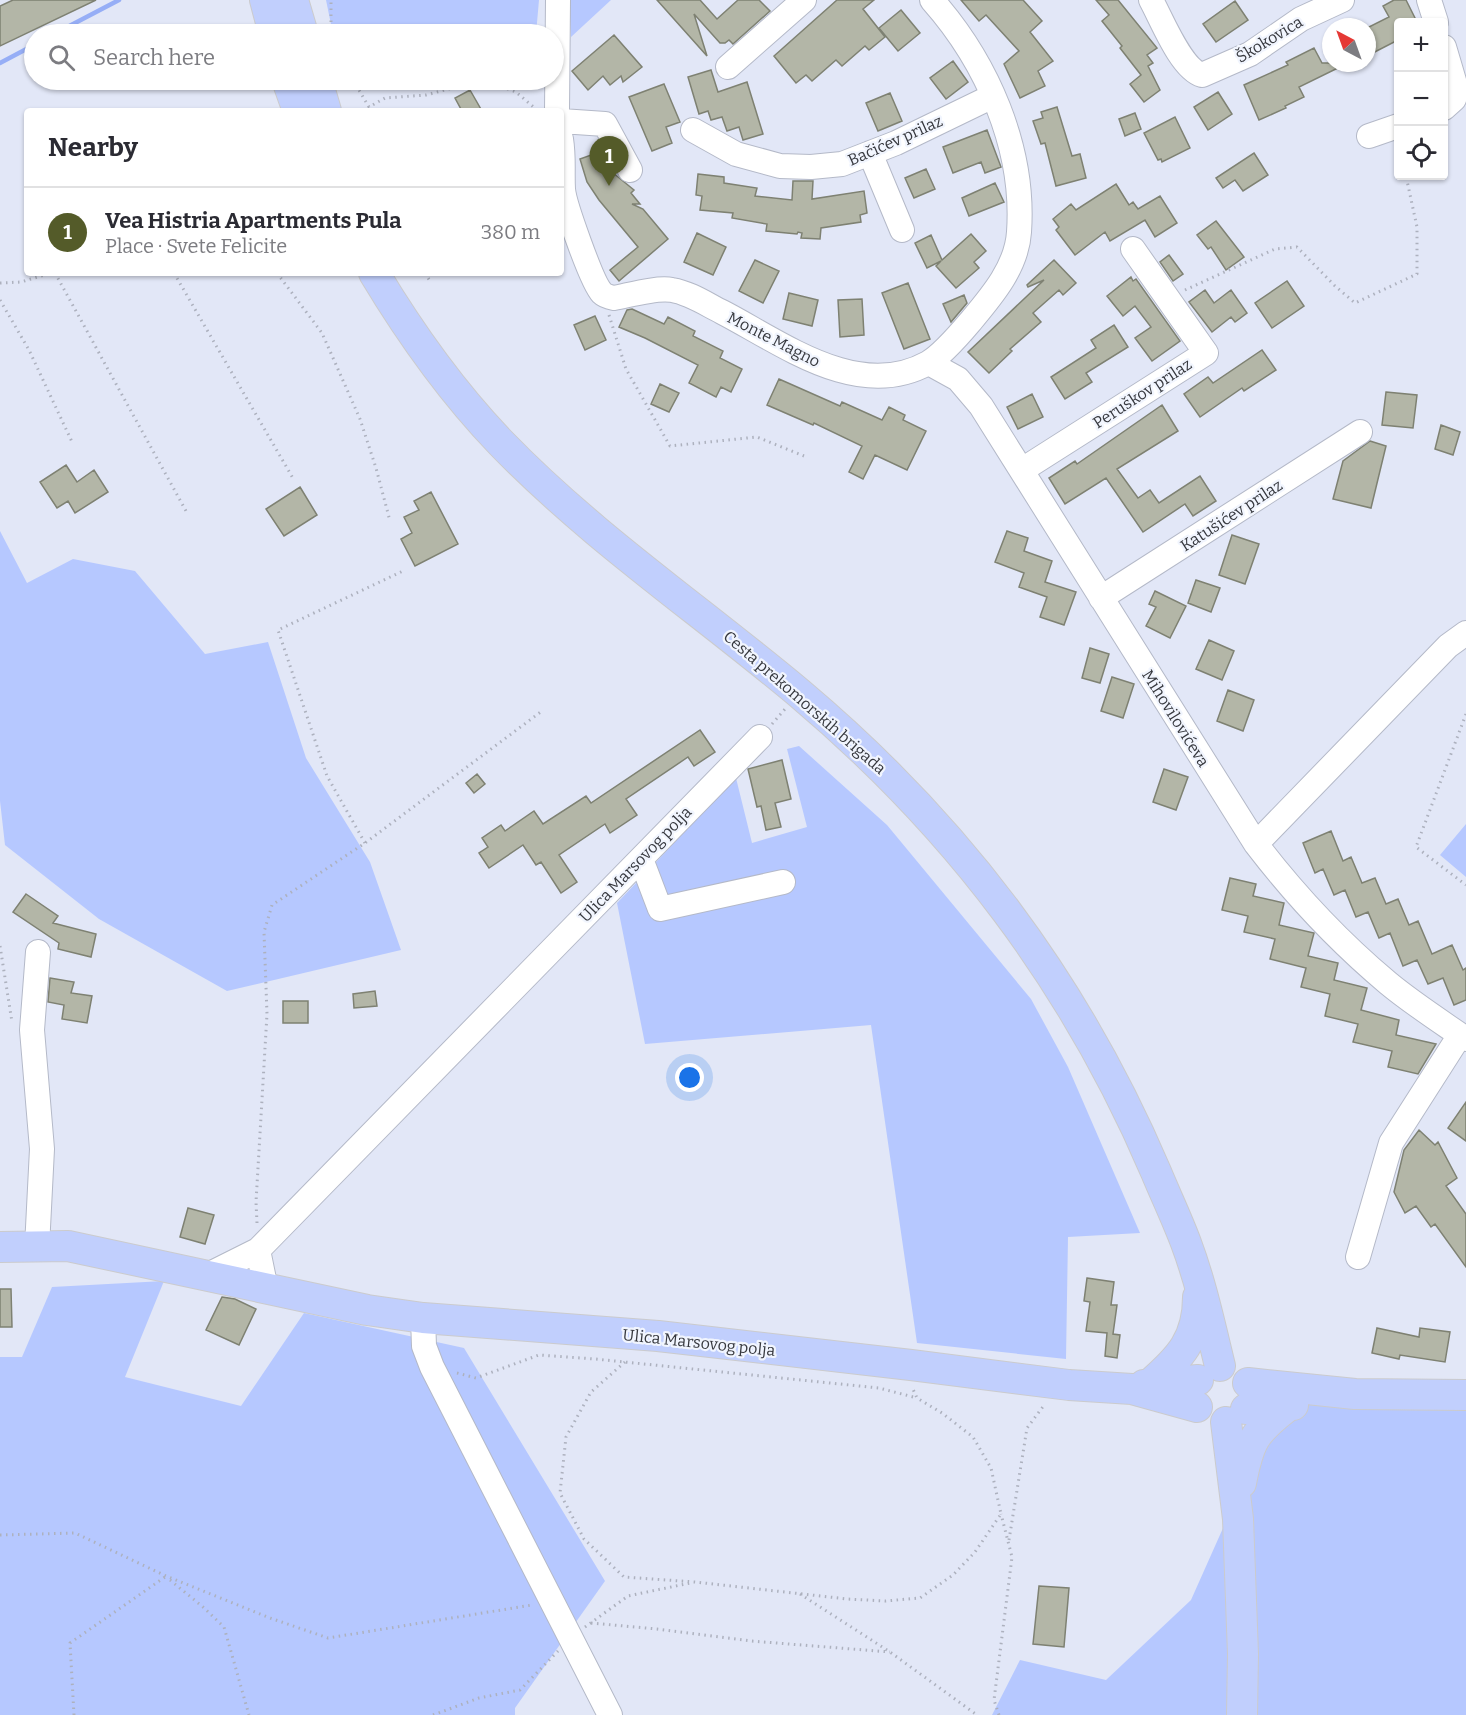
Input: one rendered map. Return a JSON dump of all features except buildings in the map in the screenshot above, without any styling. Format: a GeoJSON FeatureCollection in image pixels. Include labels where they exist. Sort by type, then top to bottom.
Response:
{"type":"FeatureCollection","features":[{"type":"Feature","properties":{"kind":"main road"},"geometry":{"type":"LineString","coordinates":[[265,0],[271,24]]}},
{"type":"Feature","properties":{"kind":"main road"},"geometry":{"type":"LineString","coordinates":[[293,0],[300,24]]}},
{"type":"Feature","properties":{"kind":"main road"},"geometry":{"type":"LineString","coordinates":[[291,90],[297,108]]}},
{"type":"Feature","properties":{"kind":"main road"},"geometry":{"type":"LineString","coordinates":[[320,90],[325,108]]}},
{"type":"Feature","properties":{"kind":"main road","name":"Cesta prekomorskih brigada"},"geometry":{"type":"LineString","coordinates":[[385,286],[444,375],[504,446],[574,511],[791,686],[854,741],[918,805],[977,872],[1022,929],[1050,971],[1105,1064],[1142,1140],[1186,1244],[1198,1282],[1205,1384]]}},
{"type":"Feature","properties":{"kind":"main road","name":"Ulica Marsovog polja"},"geometry":{"type":"LineString","coordinates":[[0,1247],[68,1246],[368,1310],[423,1318],[658,1336],[1069,1385],[1205,1384]]}},
{"type":"Feature","properties":{"kind":"main road"},"geometry":{"type":"LineString","coordinates":[[1141,1386],[1172,1364],[1187,1346],[1196,1323],[1198,1282]]}},
{"type":"Feature","properties":{"kind":"main road"},"geometry":{"type":"LineString","coordinates":[[1242,1715],[1244,1654],[1237,1504],[1240,1405],[1238,1371],[1230,1367],[1205,1384],[1209,1419],[1240,1405],[1355,1394],[1466,1395]]}},
{"type":"Feature","properties":{"kind":"main road"},"geometry":{"type":"LineString","coordinates":[[1240,1405],[1288,1406],[1355,1394]]}},
{"type":"Feature","properties":{"kind":"main road"},"geometry":{"type":"LineString","coordinates":[[1237,1504],[1245,1460],[1252,1440],[1263,1426],[1288,1406]]}},
{"type":"Feature","properties":{"kind":"street"},"geometry":{"type":"LineString","coordinates":[[558,0],[558,24]]}},
{"type":"Feature","properties":{"kind":"street"},"geometry":{"type":"LineString","coordinates":[[728,67],[804,0]]}},
{"type":"Feature","properties":{"kind":"street","name":"Monte Magno"},"geometry":{"type":"LineString","coordinates":[[602,293],[614,298],[669,289],[682,292],[749,326],[799,355],[834,368],[867,376],[898,374],[929,363],[959,336],[1001,282],[1019,239],[1020,189],[1008,137],[993,96],[975,60],[932,0]]}},
{"type":"Feature","properties":{"kind":"street","name":"Škokovica"},"geometry":{"type":"LineString","coordinates":[[1151,0],[1185,62],[1195,73],[1202,75],[1250,54],[1301,19],[1342,0]]}},
{"type":"Feature","properties":{"kind":"street"},"geometry":{"type":"LineString","coordinates":[[1429,0],[1435,18]]}},
{"type":"Feature","properties":{"kind":"street"},"geometry":{"type":"LineString","coordinates":[[1448,104],[1454,99],[1457,91],[1452,51]]}},
{"type":"Feature","properties":{"kind":"street"},"geometry":{"type":"LineString","coordinates":[[557,90],[557,108]]}},
{"type":"Feature","properties":{"kind":"street","name":"Bačićev prilaz"},"geometry":{"type":"LineString","coordinates":[[693,130],[736,154],[780,166],[811,167],[842,164],[993,96]]}},
{"type":"Feature","properties":{"kind":"street"},"geometry":{"type":"LineString","coordinates":[[564,121],[605,124],[630,170]]}},
{"type":"Feature","properties":{"kind":"street"},"geometry":{"type":"LineString","coordinates":[[1369,136],[1394,127]]}},
{"type":"Feature","properties":{"kind":"street"},"geometry":{"type":"LineString","coordinates":[[870,153],[902,230]]}},
{"type":"Feature","properties":{"kind":"street"},"geometry":{"type":"LineString","coordinates":[[564,194],[592,280],[602,293]]}},
{"type":"Feature","properties":{"kind":"street"},"geometry":{"type":"LineString","coordinates":[[1133,249],[1168,298]]}},
{"type":"Feature","properties":{"kind":"street","name":"Peruškov prilaz"},"geometry":{"type":"LineString","coordinates":[[1022,470],[1206,353],[1168,298]]}},
{"type":"Feature","properties":{"kind":"street","name":"Mihovilovićeva"},"geometry":{"type":"LineString","coordinates":[[929,363],[958,379],[981,406],[1256,844],[1312,912],[1389,983],[1463,1037]]}},
{"type":"Feature","properties":{"kind":"street","name":"Katušićev prilaz"},"geometry":{"type":"LineString","coordinates":[[1101,598],[1360,432]]}},
{"type":"Feature","properties":{"kind":"street"},"geometry":{"type":"LineString","coordinates":[[1256,844],[1448,646],[1466,633]]}},
{"type":"Feature","properties":{"kind":"street","name":"Ulica Marsovog polja"},"geometry":{"type":"LineString","coordinates":[[206,1276],[258,1250],[760,736]]}},
{"type":"Feature","properties":{"kind":"street"},"geometry":{"type":"LineString","coordinates":[[641,859],[660,909],[783,882]]}},
{"type":"Feature","properties":{"kind":"street"},"geometry":{"type":"LineString","coordinates":[[38,952],[32,1030],[42,1149],[38,1247]]}},
{"type":"Feature","properties":{"kind":"street"},"geometry":{"type":"LineString","coordinates":[[1358,1257],[1391,1143],[1463,1037]]}},
{"type":"Feature","properties":{"kind":"street"},"geometry":{"type":"LineString","coordinates":[[258,1250],[266,1289]]}},
{"type":"Feature","properties":{"kind":"street"},"geometry":{"type":"LineString","coordinates":[[423,1318],[424,1346],[432,1367],[553,1601],[581,1630],[610,1715]]}},
{"type":"Feature","properties":{"kind":"path"},"geometry":{"type":"LineString","coordinates":[[331,0],[331,24]]}},
{"type":"Feature","properties":{"kind":"path"},"geometry":{"type":"LineString","coordinates":[[359,90],[369,107],[385,99],[402,95],[426,95],[445,90]]}},
{"type":"Feature","properties":{"kind":"path"},"geometry":{"type":"LineString","coordinates":[[510,90],[536,108]]}},
{"type":"Feature","properties":{"kind":"path"},"geometry":{"type":"LineString","coordinates":[[1168,298],[1275,249],[1297,247],[1355,303],[1417,274],[1417,227],[1407,180]]}},
{"type":"Feature","properties":{"kind":"path"},"geometry":{"type":"LineString","coordinates":[[0,283],[21,282],[42,276]]}},
{"type":"Feature","properties":{"kind":"path"},"geometry":{"type":"LineString","coordinates":[[55,276],[186,511]]}},
{"type":"Feature","properties":{"kind":"path"},"geometry":{"type":"LineString","coordinates":[[176,276],[294,480]]}},
{"type":"Feature","properties":{"kind":"path"},"geometry":{"type":"LineString","coordinates":[[279,276],[322,333],[360,418],[390,521]]}},
{"type":"Feature","properties":{"kind":"path"},"geometry":{"type":"LineString","coordinates":[[427,276],[430,281]]}},
{"type":"Feature","properties":{"kind":"path"},"geometry":{"type":"LineString","coordinates":[[602,293],[626,369],[670,446],[757,437],[804,456]]}},
{"type":"Feature","properties":{"kind":"path"},"geometry":{"type":"LineString","coordinates":[[0,300],[29,350],[73,444]]}},
{"type":"Feature","properties":{"kind":"path"},"geometry":{"type":"LineString","coordinates":[[365,843],[327,776],[278,630],[403,571]]}},
{"type":"Feature","properties":{"kind":"path"},"geometry":{"type":"LineString","coordinates":[[786,708],[791,711]]}},
{"type":"Feature","properties":{"kind":"path"},"geometry":{"type":"LineString","coordinates":[[258,1250],[256,1202],[267,1014],[264,932],[272,904],[365,843],[542,711]]}},
{"type":"Feature","properties":{"kind":"path"},"geometry":{"type":"LineString","coordinates":[[1466,714],[1416,847],[1466,885]]}},
{"type":"Feature","properties":{"kind":"path"},"geometry":{"type":"LineString","coordinates":[[432,1367],[476,1378],[539,1355],[625,1362],[879,1388],[917,1398],[942,1413],[973,1437],[991,1468],[1012,1557],[994,1700],[999,1715]]}},
{"type":"Feature","properties":{"kind":"path"},"geometry":{"type":"LineString","coordinates":[[625,1362],[591,1392],[567,1437],[561,1493],[584,1539],[624,1577],[695,1582],[848,1599],[885,1601],[920,1598],[953,1575],[975,1552],[1001,1514]]}},
{"type":"Feature","properties":{"kind":"path"},"geometry":{"type":"LineString","coordinates":[[910,1365],[909,1381],[917,1398]]}},
{"type":"Feature","properties":{"kind":"path"},"geometry":{"type":"LineString","coordinates":[[1009,1542],[1027,1428],[1047,1402]]}},
{"type":"Feature","properties":{"kind":"path"},"geometry":{"type":"LineString","coordinates":[[0,1535],[75,1533],[166,1576],[270,1618],[328,1638],[553,1601]]}},
{"type":"Feature","properties":{"kind":"path"},"geometry":{"type":"LineString","coordinates":[[74,1715],[70,1643],[166,1576]]}},
{"type":"Feature","properties":{"kind":"path"},"geometry":{"type":"LineString","coordinates":[[166,1576],[224,1627],[249,1715]]}},
{"type":"Feature","properties":{"kind":"path"},"geometry":{"type":"LineString","coordinates":[[433,1715],[479,1698],[520,1690],[581,1630],[628,1596],[695,1582]]}},
{"type":"Feature","properties":{"kind":"path"},"geometry":{"type":"LineString","coordinates":[[798,1593],[890,1652],[977,1715]]}},
{"type":"Feature","properties":{"kind":"path"},"geometry":{"type":"LineString","coordinates":[[581,1630],[657,1629],[751,1641],[890,1652]]}},
{"type":"Feature","properties":{"kind":"shaded area"},"geometry":{"type":"Polygon","coordinates":[[[326,0],[539,0],[537,24],[331,24],[326,0]]]}},
{"type":"Feature","properties":{"kind":"shaded area"},"geometry":{"type":"Polygon","coordinates":[[[569,0],[611,0],[571,37],[569,0]]]}},
{"type":"Feature","properties":{"kind":"shaded area"},"geometry":{"type":"Polygon","coordinates":[[[0,531],[27,583],[73,559],[135,571],[205,654],[268,642],[306,758],[370,862],[401,950],[227,991],[99,919],[5,845],[0,801],[0,531]]]}},
{"type":"Feature","properties":{"kind":"shaded area"},"geometry":{"type":"Polygon","coordinates":[[[799,746],[887,825],[1031,999],[1068,1067],[1140,1233],[1068,1237],[1066,1359],[917,1343],[871,1025],[645,1044],[617,903],[736,778],[752,843],[807,827],[787,749],[799,746]]]}},
{"type":"Feature","properties":{"kind":"shaded area"},"geometry":{"type":"Polygon","coordinates":[[[1466,824],[1466,877],[1440,855],[1466,824]]]}},
{"type":"Feature","properties":{"kind":"shaded area"},"geometry":{"type":"Polygon","coordinates":[[[164,1281],[125,1377],[241,1406],[304,1313],[464,1348],[605,1581],[515,1708],[515,1715],[0,1715],[0,1357],[22,1357],[52,1287],[164,1281]]]}},
{"type":"Feature","properties":{"kind":"shaded area"},"geometry":{"type":"Polygon","coordinates":[[[1466,1404],[1466,1715],[992,1715],[1020,1660],[1106,1680],[1191,1600],[1256,1454],[1307,1405],[1466,1404]]]}},
{"type":"Feature","properties":{"kind":"waterway"},"geometry":{"type":"LineString","coordinates":[[73,24],[119,0]]}},
{"type":"Feature","properties":{"kind":"waterway"},"geometry":{"type":"LineString","coordinates":[[0,63],[24,50]]}},
{"type":"Feature","properties":{"kind":"place","name":"Vea Histria Apartments Pula"},"geometry":{"type":"Point","coordinates":[609,186]}}]}
